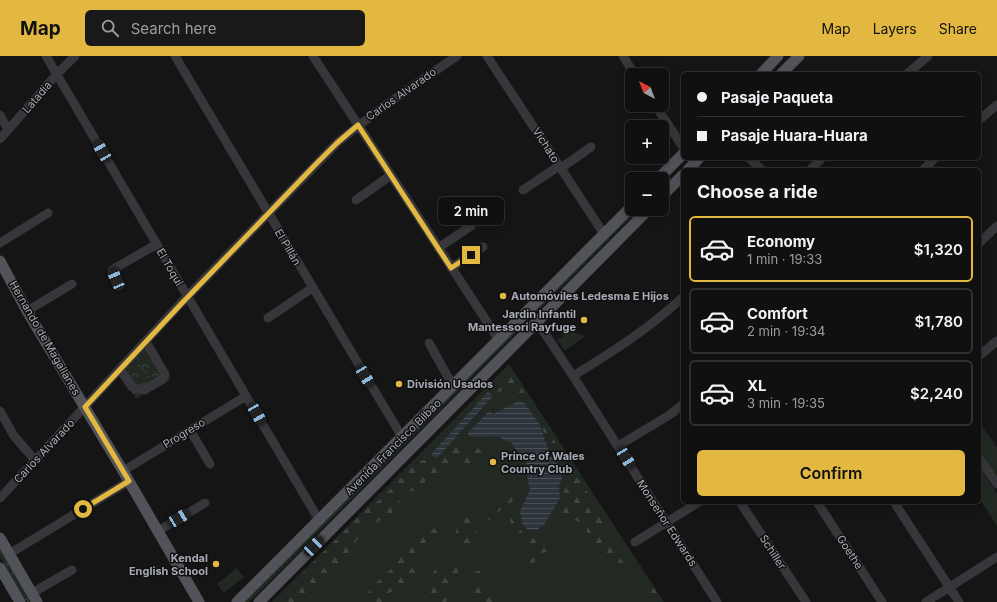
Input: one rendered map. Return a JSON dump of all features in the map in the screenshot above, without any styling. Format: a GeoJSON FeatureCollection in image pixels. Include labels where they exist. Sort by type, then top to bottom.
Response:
{"type":"FeatureCollection","features":[{"type":"Feature","properties":{"kind":"main road"},"geometry":{"type":"LineString","coordinates":[[783,72],[799,56]]}},
{"type":"Feature","properties":{"kind":"main road"},"geometry":{"type":"LineString","coordinates":[[762,72],[772,58]]}},
{"type":"Feature","properties":{"kind":"main road"},"geometry":{"type":"LineString","coordinates":[[665,172],[681,156]]}},
{"type":"Feature","properties":{"kind":"main road"},"geometry":{"type":"LineString","coordinates":[[690,168],[697,160]]}},
{"type":"Feature","properties":{"kind":"main road"},"geometry":{"type":"LineString","coordinates":[[669,189],[681,177]]}},
{"type":"Feature","properties":{"kind":"main road","name":"Avenida Francisco Bilbao"},"geometry":{"type":"LineString","coordinates":[[237,602],[625,213]]}},
{"type":"Feature","properties":{"kind":"main road","name":"Avenida Francisco Bilbao"},"geometry":{"type":"LineString","coordinates":[[259,602],[538,323],[642,216]]}},
{"type":"Feature","properties":{"kind":"main road","name":"Hernando de Magallanes"},"geometry":{"type":"LineString","coordinates":[[0,261],[27,311],[129,481],[199,602]]}},
{"type":"Feature","properties":{"kind":"main road"},"geometry":{"type":"LineString","coordinates":[[538,323],[536,310],[541,298]]}},
{"type":"Feature","properties":{"kind":"main road"},"geometry":{"type":"LineString","coordinates":[[0,538],[35,598]]}},
{"type":"Feature","properties":{"kind":"main road"},"geometry":{"type":"LineString","coordinates":[[0,568],[20,602]]}},
{"type":"Feature","properties":{"kind":"street","name":"El Toqui"},"geometry":{"type":"LineString","coordinates":[[46,56],[319,520]]}},
{"type":"Feature","properties":{"kind":"street","name":"Latadía"},"geometry":{"type":"LineString","coordinates":[[0,139],[57,74],[75,56]]}},
{"type":"Feature","properties":{"kind":"street","name":"El Pillán"},"geometry":{"type":"LineString","coordinates":[[175,56],[402,437]]}},
{"type":"Feature","properties":{"kind":"street"},"geometry":{"type":"LineString","coordinates":[[313,56],[499,340]]}},
{"type":"Feature","properties":{"kind":"street","name":"Carlos Alvarado"},"geometry":{"type":"LineString","coordinates":[[0,498],[188,297],[331,148],[358,125],[394,98],[457,56]]}},
{"type":"Feature","properties":{"kind":"street","name":"Vichato"},"geometry":{"type":"LineString","coordinates":[[487,56],[604,234]]}},
{"type":"Feature","properties":{"kind":"street"},"geometry":{"type":"LineString","coordinates":[[909,72],[928,56]]}},
{"type":"Feature","properties":{"kind":"street"},"geometry":{"type":"LineString","coordinates":[[627,58],[632,68]]}},
{"type":"Feature","properties":{"kind":"street"},"geometry":{"type":"LineString","coordinates":[[981,118],[997,105]]}},
{"type":"Feature","properties":{"kind":"street"},"geometry":{"type":"LineString","coordinates":[[660,112],[681,144]]}},
{"type":"Feature","properties":{"kind":"street"},"geometry":{"type":"LineString","coordinates":[[0,115],[8,130]]}},
{"type":"Feature","properties":{"kind":"street"},"geometry":{"type":"LineString","coordinates":[[523,190],[591,147]]}},
{"type":"Feature","properties":{"kind":"street"},"geometry":{"type":"LineString","coordinates":[[751,160],[760,168]]}},
{"type":"Feature","properties":{"kind":"street"},"geometry":{"type":"LineString","coordinates":[[812,168],[820,160]]}},
{"type":"Feature","properties":{"kind":"street"},"geometry":{"type":"LineString","coordinates":[[925,168],[933,160]]}},
{"type":"Feature","properties":{"kind":"street"},"geometry":{"type":"LineString","coordinates":[[356,200],[391,175]]}},
{"type":"Feature","properties":{"kind":"street"},"geometry":{"type":"LineString","coordinates":[[0,243],[48,213]]}},
{"type":"Feature","properties":{"kind":"street"},"geometry":{"type":"LineString","coordinates":[[438,248],[471,226]]}},
{"type":"Feature","properties":{"kind":"street"},"geometry":{"type":"LineString","coordinates":[[981,242],[997,226]]}},
{"type":"Feature","properties":{"kind":"street"},"geometry":{"type":"LineString","coordinates":[[116,279],[112,270],[157,244]]}},
{"type":"Feature","properties":{"kind":"street"},"geometry":{"type":"LineString","coordinates":[[451,268],[483,247]]}},
{"type":"Feature","properties":{"kind":"street"},"geometry":{"type":"LineString","coordinates":[[27,311],[72,284]]}},
{"type":"Feature","properties":{"kind":"street"},"geometry":{"type":"LineString","coordinates":[[268,318],[312,288]]}},
{"type":"Feature","properties":{"kind":"street"},"geometry":{"type":"LineString","coordinates":[[573,376],[626,343],[657,320],[681,299]]}},
{"type":"Feature","properties":{"kind":"street","name":"Monseñor Edwards"},"geometry":{"type":"LineString","coordinates":[[538,323],[717,602]]}},
{"type":"Feature","properties":{"kind":"street"},"geometry":{"type":"LineString","coordinates":[[981,354],[997,341]]}},
{"type":"Feature","properties":{"kind":"street"},"geometry":{"type":"LineString","coordinates":[[120,369],[132,387],[144,390],[163,380],[165,374],[146,342]]}},
{"type":"Feature","properties":{"kind":"street"},"geometry":{"type":"LineString","coordinates":[[429,343],[453,386]]}},
{"type":"Feature","properties":{"kind":"street","name":"Progreso"},"geometry":{"type":"LineString","coordinates":[[123,471],[246,396]]}},
{"type":"Feature","properties":{"kind":"street"},"geometry":{"type":"LineString","coordinates":[[618,446],[671,414],[681,406]]}},
{"type":"Feature","properties":{"kind":"street"},"geometry":{"type":"LineString","coordinates":[[0,411],[14,436],[35,460]]}},
{"type":"Feature","properties":{"kind":"street"},"geometry":{"type":"LineString","coordinates":[[190,430],[210,464]]}},
{"type":"Feature","properties":{"kind":"street"},"geometry":{"type":"LineString","coordinates":[[981,461],[997,484]]}},
{"type":"Feature","properties":{"kind":"street"},"geometry":{"type":"LineString","coordinates":[[10,554],[129,481]]}},
{"type":"Feature","properties":{"kind":"street"},"geometry":{"type":"LineString","coordinates":[[158,531],[204,503]]}},
{"type":"Feature","properties":{"kind":"street"},"geometry":{"type":"LineString","coordinates":[[635,542],[696,504]]}},
{"type":"Feature","properties":{"kind":"street","name":"Schiller"},"geometry":{"type":"LineString","coordinates":[[741,504],[806,602]]}},
{"type":"Feature","properties":{"kind":"street","name":"Goethe"},"geometry":{"type":"LineString","coordinates":[[818,504],[882,602]]}},
{"type":"Feature","properties":{"kind":"street"},"geometry":{"type":"LineString","coordinates":[[895,504],[959,602]]}},
{"type":"Feature","properties":{"kind":"street"},"geometry":{"type":"LineString","coordinates":[[926,602],[997,557]]}},
{"type":"Feature","properties":{"kind":"street"},"geometry":{"type":"LineString","coordinates":[[35,598],[72,570]]}},
{"type":"Feature","properties":{"kind":"path"},"geometry":{"type":"LineString","coordinates":[[138,365],[147,373],[148,387]]}},
{"type":"Feature","properties":{"kind":"green space"},"geometry":{"type":"Polygon","coordinates":[[[628,216],[632,216],[249,602],[245,602],[628,216]]]}},
{"type":"Feature","properties":{"kind":"green space"},"geometry":{"type":"Polygon","coordinates":[[[565,330],[585,336],[565,351],[557,340],[563,336],[561,333],[565,330]]]}},
{"type":"Feature","properties":{"kind":"green space"},"geometry":{"type":"Polygon","coordinates":[[[149,343],[171,379],[136,399],[120,374],[149,343]]]}},
{"type":"Feature","properties":{"kind":"green space","name":"Prince of Wales Country Club"},"geometry":{"type":"Polygon","coordinates":[[[509,364],[664,602],[272,602],[509,364]]]}},
{"type":"Feature","properties":{"kind":"green space"},"geometry":{"type":"Polygon","coordinates":[[[509,368],[589,495],[587,506],[590,511],[599,514],[603,519],[605,531],[610,538],[613,547],[624,563],[621,572],[615,572],[606,561],[596,544],[588,535],[585,525],[575,520],[568,521],[563,517],[560,511],[565,496],[563,488],[563,472],[552,453],[541,424],[531,409],[507,389],[496,393],[487,390],[509,368]]]}},
{"type":"Feature","properties":{"kind":"green space"},"geometry":{"type":"Polygon","coordinates":[[[981,425],[997,447],[997,476],[981,453],[981,425]]]}},
{"type":"Feature","properties":{"kind":"green space"},"geometry":{"type":"Polygon","coordinates":[[[489,443],[494,444],[496,451],[485,461],[481,460],[471,464],[459,461],[454,470],[446,478],[429,480],[420,487],[417,492],[406,490],[400,495],[399,507],[363,531],[339,566],[309,589],[297,602],[274,602],[371,504],[382,498],[411,466],[422,460],[438,461],[442,459],[450,450],[459,446],[489,443]]]}},
{"type":"Feature","properties":{"kind":"green space"},"geometry":{"type":"Polygon","coordinates":[[[981,470],[997,493],[997,526],[981,501],[981,470]]]}},
{"type":"Feature","properties":{"kind":"green space"},"geometry":{"type":"Polygon","coordinates":[[[507,489],[512,492],[514,499],[513,501],[498,512],[492,520],[484,519],[480,513],[492,504],[500,494],[507,489]]]}},
{"type":"Feature","properties":{"kind":"green space"},"geometry":{"type":"Polygon","coordinates":[[[512,514],[515,516],[525,535],[532,538],[552,541],[554,550],[551,552],[544,552],[535,562],[528,565],[523,563],[526,549],[513,537],[510,531],[512,514]]]}},
{"type":"Feature","properties":{"kind":"green space"},"geometry":{"type":"Polygon","coordinates":[[[466,516],[477,530],[469,545],[463,548],[457,544],[456,530],[460,517],[466,516]]]}},
{"type":"Feature","properties":{"kind":"green space"},"geometry":{"type":"Polygon","coordinates":[[[439,524],[442,528],[433,543],[412,558],[420,569],[418,575],[405,591],[389,593],[382,602],[364,602],[366,595],[393,567],[403,550],[439,524]]]}},
{"type":"Feature","properties":{"kind":"green space"},"geometry":{"type":"Polygon","coordinates":[[[0,547],[33,602],[27,602],[0,557],[0,547]]]}},
{"type":"Feature","properties":{"kind":"green space"},"geometry":{"type":"Polygon","coordinates":[[[450,565],[457,568],[459,577],[454,590],[446,602],[430,602],[428,581],[437,566],[444,567],[450,565]]]}},
{"type":"Feature","properties":{"kind":"green space"},"geometry":{"type":"Polygon","coordinates":[[[237,568],[244,577],[224,593],[217,584],[237,568]]]}},
{"type":"Feature","properties":{"kind":"green space"},"geometry":{"type":"Polygon","coordinates":[[[476,571],[480,571],[480,583],[498,602],[477,602],[472,597],[471,578],[476,571]]]}},
{"type":"Feature","properties":{"kind":"green space"},"geometry":{"type":"Polygon","coordinates":[[[651,583],[662,602],[648,602],[645,594],[646,588],[651,583]]]}},
{"type":"Feature","properties":{"kind":"shaded area"},"geometry":{"type":"Polygon","coordinates":[[[488,392],[493,396],[437,458],[431,455],[435,450],[488,392]]]}},
{"type":"Feature","properties":{"kind":"shaded area"},"geometry":{"type":"Polygon","coordinates":[[[519,401],[524,403],[540,425],[550,455],[558,464],[562,474],[562,480],[559,485],[560,498],[544,525],[537,530],[527,529],[523,525],[520,511],[530,490],[526,470],[529,467],[510,441],[507,442],[493,436],[474,437],[469,436],[468,433],[489,411],[493,414],[519,401]]]}},
{"type":"Feature","properties":{"kind":"place","name":"Automóviles Ledesma E Hijos"},"geometry":{"type":"Point","coordinates":[503,296]}},
{"type":"Feature","properties":{"kind":"place","name":"Jardin Infantil Mantessori Rayfuge"},"geometry":{"type":"Point","coordinates":[584,320]}},
{"type":"Feature","properties":{"kind":"place","name":"División Usados"},"geometry":{"type":"Point","coordinates":[399,384]}},
{"type":"Feature","properties":{"kind":"place","name":"Prince of Wales Country Club"},"geometry":{"type":"Point","coordinates":[493,462]}},
{"type":"Feature","properties":{"kind":"place","name":"Kendal English School"},"geometry":{"type":"Point","coordinates":[216,564]}},
{"type":"Feature","properties":{"kind":"route"},"geometry":{"type":"LineString","coordinates":[[83,509],[129,481],[85,407],[182,303],[316,164],[358,125],[451,268],[471,255]]}}]}
